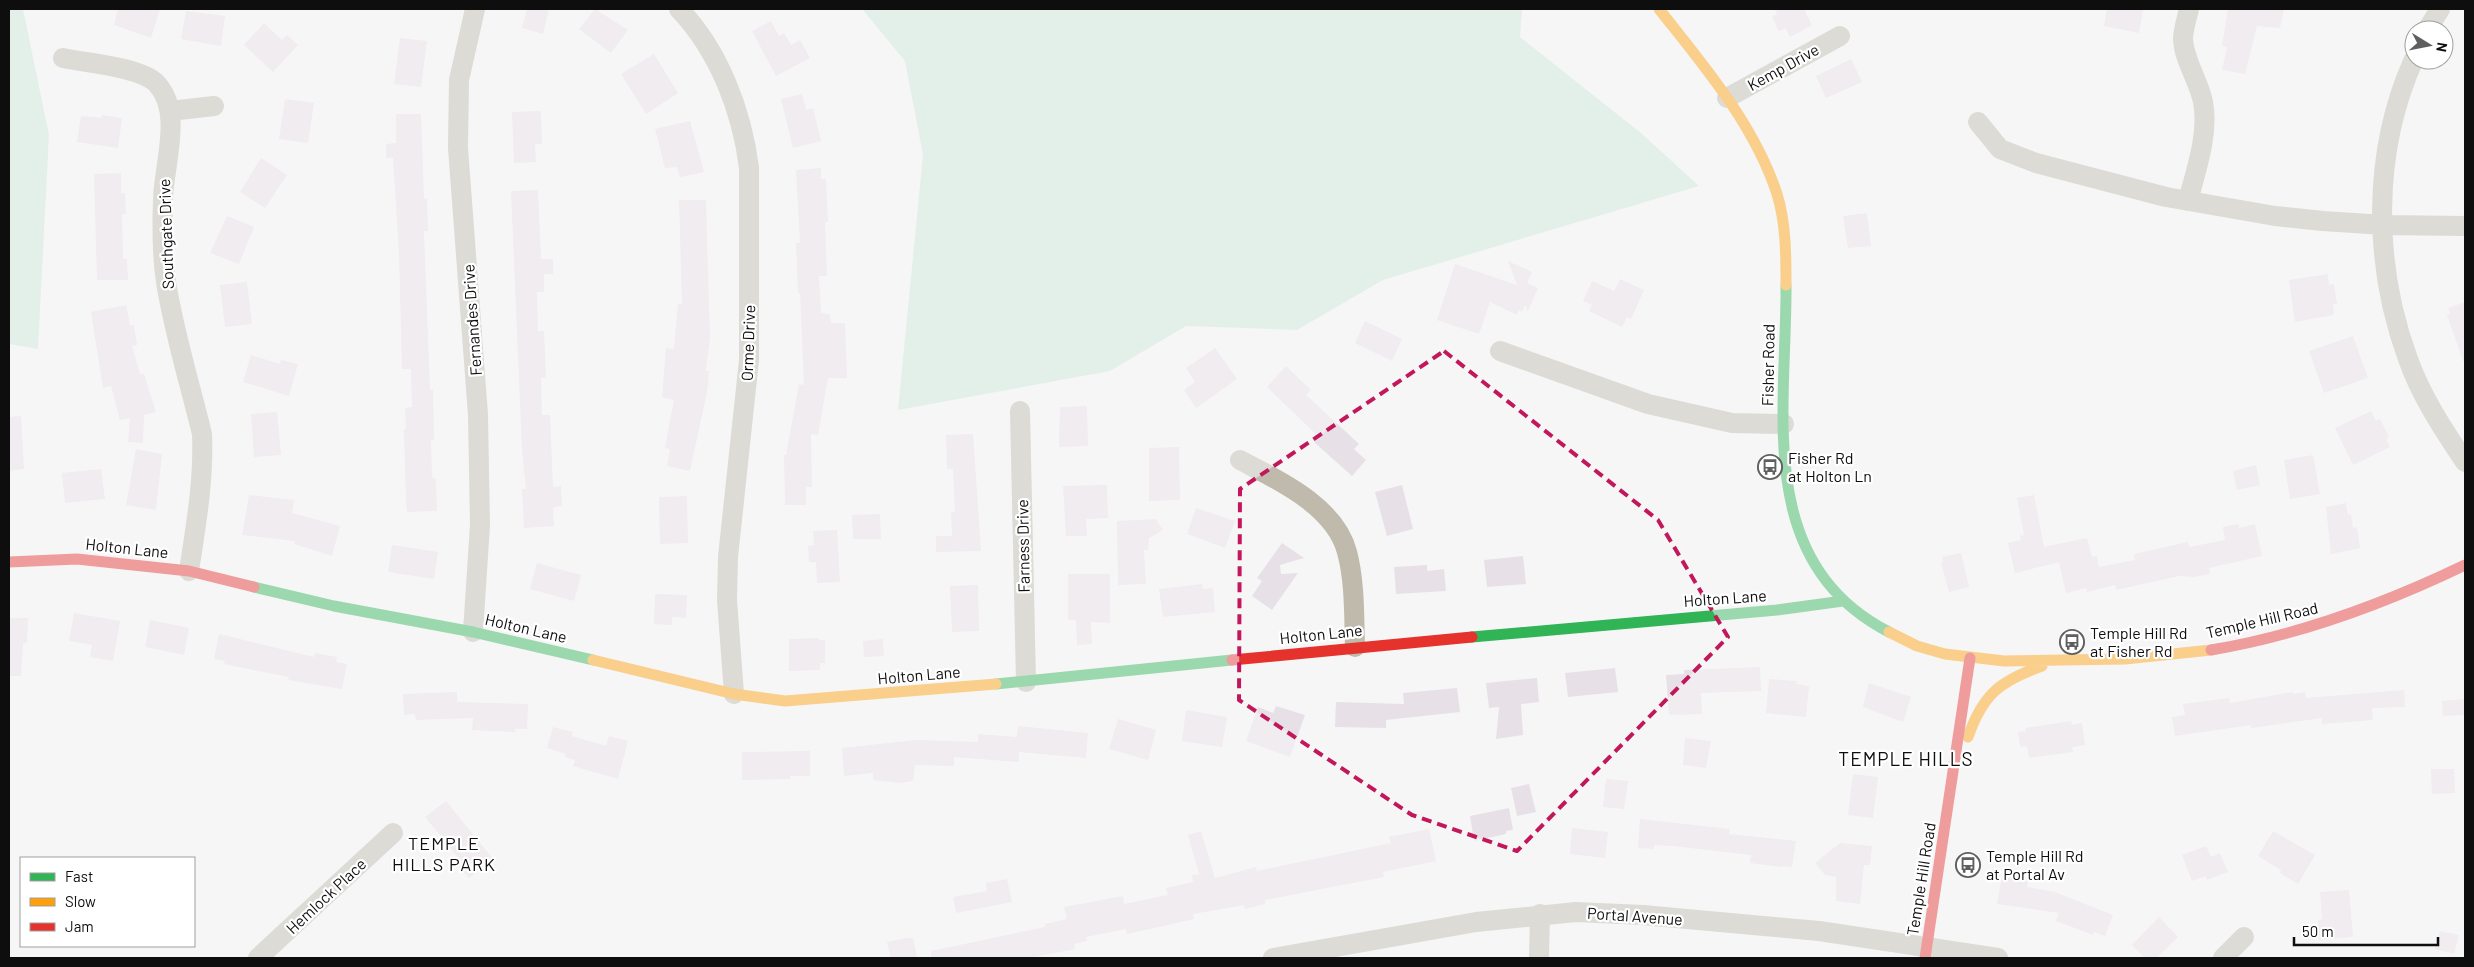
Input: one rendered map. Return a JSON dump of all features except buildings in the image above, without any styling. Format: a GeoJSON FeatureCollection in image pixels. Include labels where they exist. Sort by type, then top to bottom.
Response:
{"type":"FeatureCollection","features":[{"type":"Feature","properties":{"kind":"street","name":"Fernandes Drive"},"geometry":{"type":"LineString","coordinates":[[473,632],[480,525],[478,415],[458,139],[459,80],[474,9]]}},
{"type":"Feature","properties":{"kind":"street","name":"Orme Drive"},"geometry":{"type":"LineString","coordinates":[[679,9],[699,34],[717,62],[738,116],[749,168],[749,360],[728,557],[727,600],[734,694]]}},
{"type":"Feature","properties":{"kind":"street","name":"Fisher Road"},"geometry":{"type":"LineString","coordinates":[[1659,9],[1728,98],[1756,144],[1778,198],[1783,234],[1785,272],[1784,424],[1787,486],[1794,521],[1809,558],[1819,574],[1843,602],[1904,641],[1936,652],[1970,658]]}},
{"type":"Feature","properties":{"kind":"street"},"geometry":{"type":"LineString","coordinates":[[2188,201],[2202,142],[2204,119],[2203,101],[2187,57],[2183,39],[2190,9]]}},
{"type":"Feature","properties":{"kind":"street"},"geometry":{"type":"LineString","coordinates":[[2434,20],[2440,9]]}},
{"type":"Feature","properties":{"kind":"street","name":"Kemp Drive"},"geometry":{"type":"LineString","coordinates":[[1728,98],[1840,36]]}},
{"type":"Feature","properties":{"kind":"street","name":"Southgate Drive"},"geometry":{"type":"LineString","coordinates":[[63,58],[143,75],[156,83],[162,90],[170,111],[171,129],[164,171],[163,199],[165,280],[202,434],[203,454],[200,497],[189,571]]}},
{"type":"Feature","properties":{"kind":"street"},"geometry":{"type":"LineString","coordinates":[[2410,70],[2386,147],[2382,178],[2385,255],[2394,313],[2408,359],[2433,413],[2465,462]]}},
{"type":"Feature","properties":{"kind":"street"},"geometry":{"type":"LineString","coordinates":[[170,111],[214,106]]}},
{"type":"Feature","properties":{"kind":"street"},"geometry":{"type":"LineString","coordinates":[[1978,122],[2000,149],[2036,163],[2188,201],[2275,216],[2384,225],[2465,226]]}},
{"type":"Feature","properties":{"kind":"street"},"geometry":{"type":"LineString","coordinates":[[1500,351],[1648,404],[1732,423],[1784,424]]}},
{"type":"Feature","properties":{"kind":"street","name":"Farness Drive"},"geometry":{"type":"LineString","coordinates":[[1020,411],[1026,682]]}},
{"type":"Feature","properties":{"kind":"street"},"geometry":{"type":"LineString","coordinates":[[1240,460],[1303,497],[1333,525],[1347,552],[1355,647]]}},
{"type":"Feature","properties":{"kind":"street","name":"Holton Lane"},"geometry":{"type":"LineString","coordinates":[[9,562],[77,559],[189,571],[334,606],[473,632],[734,694],[785,701],[1026,682],[1355,647],[1777,610],[1843,602]]}},
{"type":"Feature","properties":{"kind":"street","name":"Temple Hill Road"},"geometry":{"type":"LineString","coordinates":[[1926,953],[1970,658],[2054,662],[2111,662],[2184,654],[2300,630],[2370,607],[2465,565]]}},
{"type":"Feature","properties":{"kind":"street"},"geometry":{"type":"LineString","coordinates":[[1953,782],[1972,724],[1995,688],[2019,674],[2054,662]]}},
{"type":"Feature","properties":{"kind":"street","name":"Hemlock Place"},"geometry":{"type":"LineString","coordinates":[[258,958],[393,833]]}},
{"type":"Feature","properties":{"kind":"street","name":"Portal Avenue"},"geometry":{"type":"LineString","coordinates":[[1273,958],[1408,932],[1540,914],[1576,912],[1643,915],[1819,931],[1926,953],[1998,958]]}},
{"type":"Feature","properties":{"kind":"street"},"geometry":{"type":"LineString","coordinates":[[1539,958],[1540,914]]}},
{"type":"Feature","properties":{"kind":"street"},"geometry":{"type":"LineString","coordinates":[[2223,958],[2244,937]]}},
{"type":"Feature","properties":{"kind":"highlighted area"},"geometry":{"type":"Polygon","coordinates":[[[1444,351],[1658,520],[1728,637],[1517,851],[1412,815],[1239,700],[1240,489],[1444,351]]]}},
{"type":"Feature","properties":{"kind":"green space"},"geometry":{"type":"Polygon","coordinates":[[[9,9],[23,9],[49,135],[38,349],[9,344],[9,9]]]}},
{"type":"Feature","properties":{"kind":"green space"},"geometry":{"type":"Polygon","coordinates":[[[862,9],[1522,9],[1520,37],[1641,133],[1699,186],[1383,280],[1297,330],[1186,326],[1110,371],[898,410],[923,155],[905,61],[862,9]]]}},
{"type":"Feature","properties":{"kind":"traffic: fast"},"geometry":{"type":"LineString","coordinates":[[1786,285],[1783,431],[1787,479],[1797,524],[1816,566],[1846,602],[1889,632]]}},
{"type":"Feature","properties":{"kind":"traffic: fast"},"geometry":{"type":"LineString","coordinates":[[254,587],[334,606],[473,632],[593,660]]}},
{"type":"Feature","properties":{"kind":"traffic: fast"},"geometry":{"type":"LineString","coordinates":[[1472,637],[1777,610],[1843,601]]}},
{"type":"Feature","properties":{"kind":"traffic: fast"},"geometry":{"type":"LineString","coordinates":[[996,684],[1232,660]]}},
{"type":"Feature","properties":{"kind":"traffic: slow"},"geometry":{"type":"LineString","coordinates":[[1659,9],[1726,97],[1755,144],[1767,168],[1777,194],[1784,228],[1786,285]]}},
{"type":"Feature","properties":{"kind":"traffic: slow"},"geometry":{"type":"LineString","coordinates":[[1889,632],[1917,646],[1945,654],[2004,661],[2125,659],[2211,650]]}},
{"type":"Feature","properties":{"kind":"traffic: slow"},"geometry":{"type":"LineString","coordinates":[[593,660],[734,694],[785,701],[996,684]]}},
{"type":"Feature","properties":{"kind":"traffic: slow"},"geometry":{"type":"LineString","coordinates":[[1968,737],[1980,710],[1995,691],[2015,677],[2042,666]]}},
{"type":"Feature","properties":{"kind":"traffic: jam"},"geometry":{"type":"LineString","coordinates":[[9,562],[77,559],[189,571],[254,587]]}},
{"type":"Feature","properties":{"kind":"traffic: jam"},"geometry":{"type":"LineString","coordinates":[[2211,650],[2244,644],[2310,627],[2404,593],[2465,565]]}},
{"type":"Feature","properties":{"kind":"traffic: jam"},"geometry":{"type":"LineString","coordinates":[[1232,660],[1472,637]]}},
{"type":"Feature","properties":{"kind":"traffic: jam"},"geometry":{"type":"LineString","coordinates":[[1925,958],[1970,658]]}},
{"type":"Feature","properties":{"kind":"place","name":"Fisher Rd at Holton Ln"},"geometry":{"type":"Point","coordinates":[1770,467]}},
{"type":"Feature","properties":{"kind":"place","name":"Temple Hill Rd at Fisher Rd"},"geometry":{"type":"Point","coordinates":[2072,642]}},
{"type":"Feature","properties":{"kind":"place","name":"Temple Hill Rd at Portal Av"},"geometry":{"type":"Point","coordinates":[1968,865]}},
{"type":"Feature","properties":{"kind":"district","name":"TEMPLE HILLS"},"geometry":{"type":"Point","coordinates":[1906,759]}},
{"type":"Feature","properties":{"kind":"district","name":"TEMPLE HILLS PARK"},"geometry":{"type":"Point","coordinates":[444,854]}}]}
